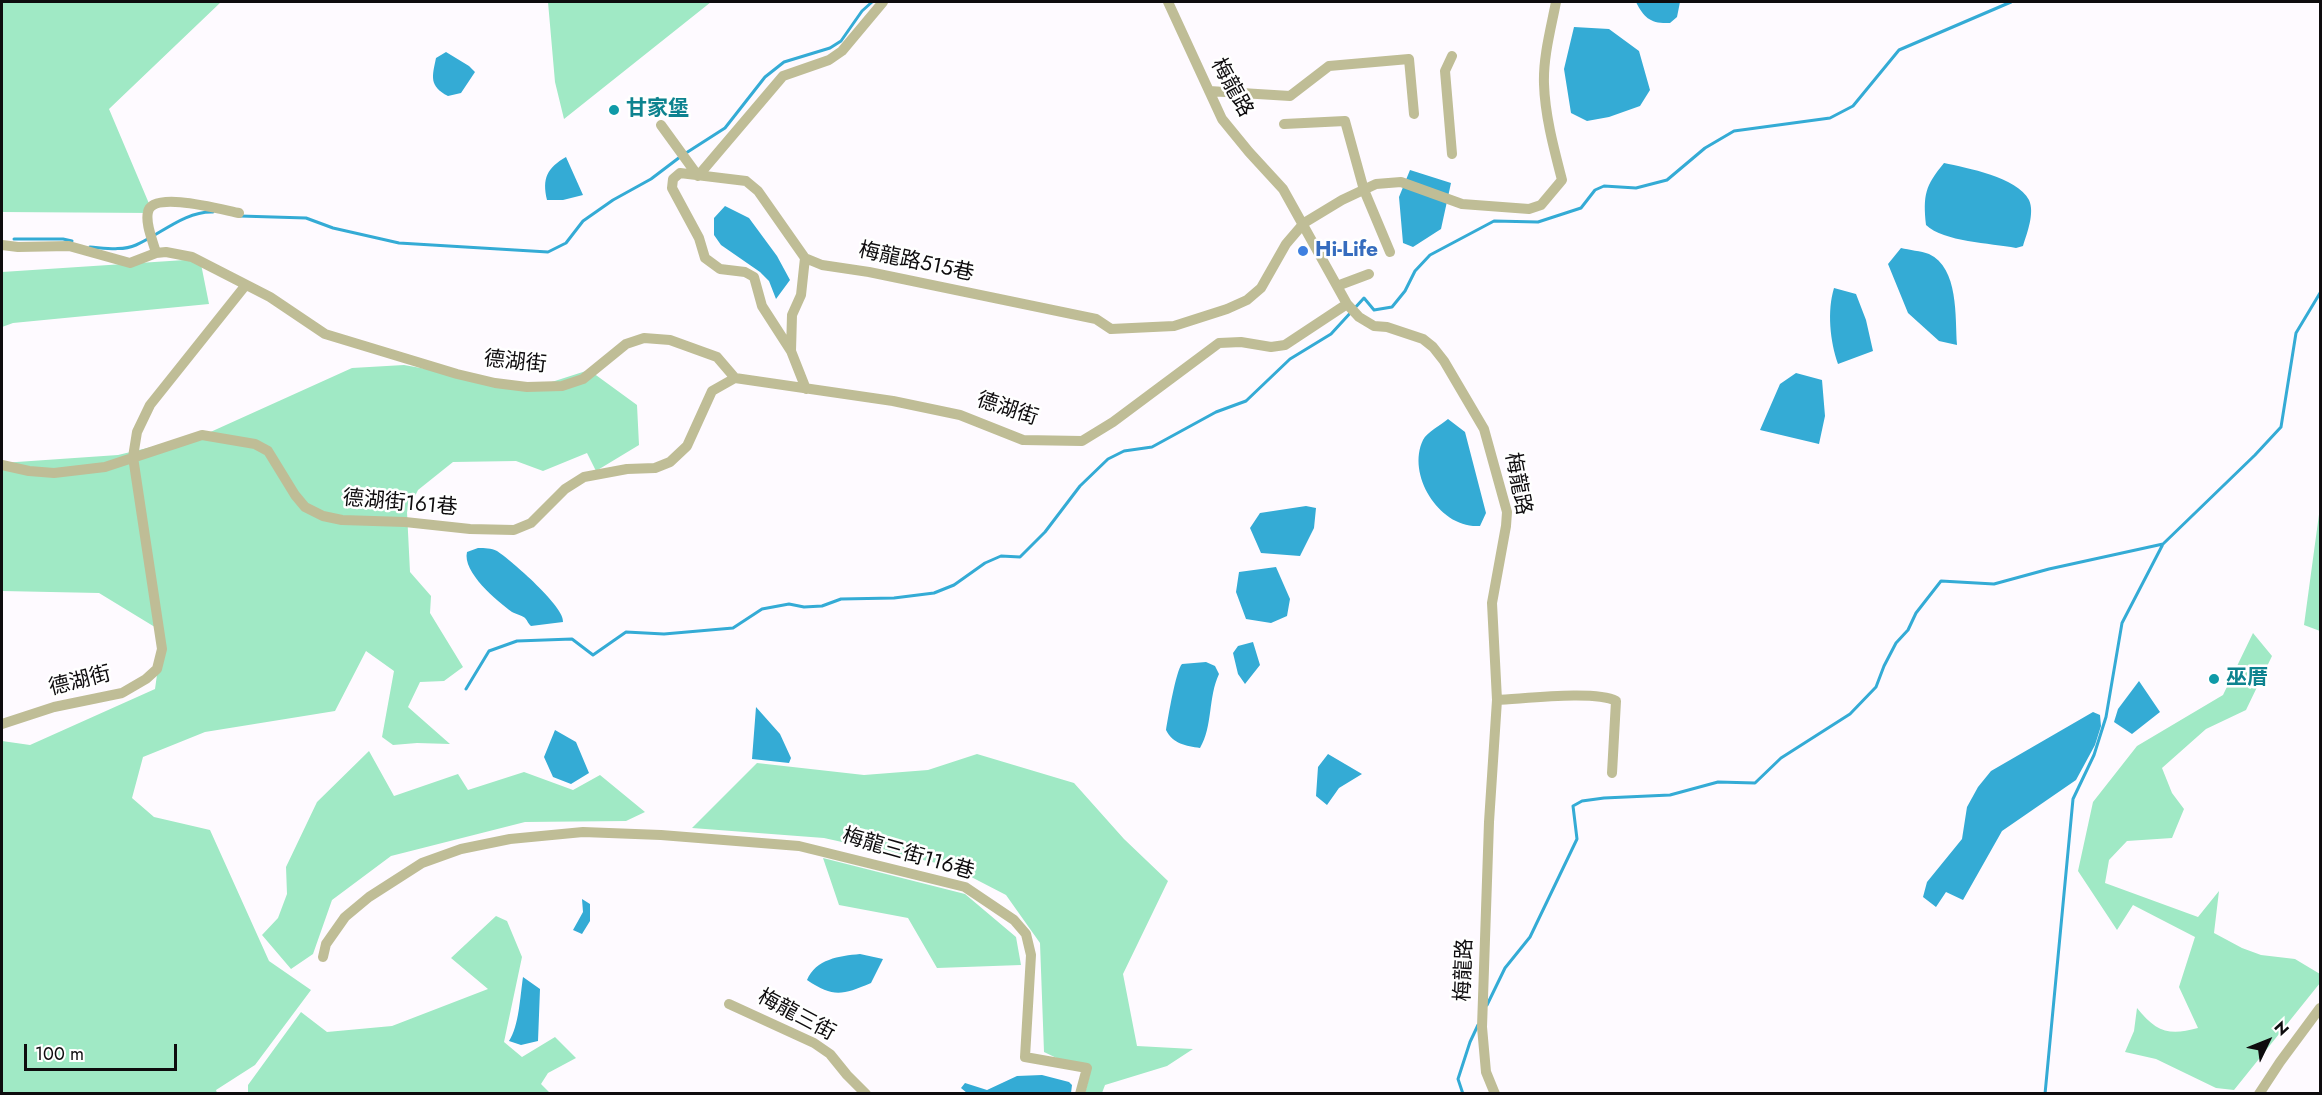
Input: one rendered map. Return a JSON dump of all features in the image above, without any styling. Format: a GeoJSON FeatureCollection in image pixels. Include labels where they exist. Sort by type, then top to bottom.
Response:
{"type":"FeatureCollection","features":[{"type":"Feature","properties":{"kind":"street"},"geometry":{"type":"LineString","coordinates":[[698,176],[783,76],[829,60],[842,51],[883,2]]}},
{"type":"Feature","properties":{"kind":"street","name":"梅龍路"},"geometry":{"type":"LineString","coordinates":[[1168,2],[1222,119],[1283,189],[1348,305],[1374,326],[1387,327],[1423,339],[1433,347],[1444,361],[1484,429],[1506,512],[1506,526],[1492,603],[1497,700],[1489,822],[1482,1027],[1486,1072],[1495,1094]]}},
{"type":"Feature","properties":{"kind":"street","name":"梅龍路515巷"},"geometry":{"type":"LineString","coordinates":[[805,258],[822,265],[868,272],[1096,319],[1111,329],[1174,326],[1247,300],[1261,288],[1286,244],[1304,223],[1342,200],[1376,184],[1401,182],[1462,204],[1529,209],[1541,205],[1562,180],[1552,141],[1544,84],[1546,51],[1556,2]]}},
{"type":"Feature","properties":{"kind":"street"},"geometry":{"type":"LineString","coordinates":[[1452,56],[1445,71],[1452,154]]}},
{"type":"Feature","properties":{"kind":"street"},"geometry":{"type":"LineString","coordinates":[[1209,91],[1290,96],[1329,66],[1409,59],[1414,114]]}},
{"type":"Feature","properties":{"kind":"street"},"geometry":{"type":"LineString","coordinates":[[1284,124],[1345,121],[1364,190],[1390,252]]}},
{"type":"Feature","properties":{"kind":"street"},"geometry":{"type":"LineString","coordinates":[[661,125],[698,176]]}},
{"type":"Feature","properties":{"kind":"street"},"geometry":{"type":"LineString","coordinates":[[791,351],[792,315],[801,295],[805,258],[759,190],[746,181],[680,173],[673,179],[672,188],[699,238],[705,258],[720,270],[745,272],[754,277],[762,306],[791,351],[806,389]]}},
{"type":"Feature","properties":{"kind":"street"},"geometry":{"type":"LineString","coordinates":[[239,213],[174,201],[160,201],[153,204],[148,212],[154,244],[166,252],[192,257],[245,286]]}},
{"type":"Feature","properties":{"kind":"street"},"geometry":{"type":"LineString","coordinates":[[2,245],[69,246],[130,263],[154,244]]}},
{"type":"Feature","properties":{"kind":"street"},"geometry":{"type":"LineString","coordinates":[[1337,286],[1369,274]]}},
{"type":"Feature","properties":{"kind":"street","name":"德湖街"},"geometry":{"type":"LineString","coordinates":[[2,724],[54,708],[122,693],[146,679],[157,669],[162,649],[133,457],[137,432],[150,405],[245,286],[270,297],[325,334],[457,374],[495,383],[527,387],[562,386],[583,379],[626,344],[644,338],[670,340],[717,357],[735,378],[893,401],[960,415],[1023,440],[1082,441],[1113,422],[1219,343],[1241,342],[1271,347],[1285,345],[1348,305]]}},
{"type":"Feature","properties":{"kind":"street","name":"德湖街161巷"},"geometry":{"type":"LineString","coordinates":[[2,465],[29,471],[54,473],[105,467],[202,435],[255,444],[268,451],[305,507],[323,516],[342,520],[514,530],[531,523],[565,489],[584,477],[627,469],[655,468],[670,462],[687,446],[712,391],[735,378]]}},
{"type":"Feature","properties":{"kind":"street"},"geometry":{"type":"LineString","coordinates":[[1497,700],[1582,696],[1609,697],[1616,701],[1612,773]]}},
{"type":"Feature","properties":{"kind":"street","name":"梅龍三街116巷"},"geometry":{"type":"LineString","coordinates":[[323,957],[327,944],[345,917],[369,897],[422,863],[461,849],[510,839],[583,832],[661,835],[799,846],[965,888],[1014,920],[1026,934],[1031,955],[1025,1057],[1087,1068],[1080,1094]]}},
{"type":"Feature","properties":{"kind":"street","name":"梅龍三街"},"geometry":{"type":"LineString","coordinates":[[729,1004],[814,1043],[830,1054],[866,1094]]}},
{"type":"Feature","properties":{"kind":"street"},"geometry":{"type":"LineString","coordinates":[[2259,1094],[2320,1008]]}},
{"type":"Feature","properties":{"kind":"green space"},"geometry":{"type":"Polygon","coordinates":[[[2,2],[221,2],[109,109],[153,213],[2,212],[2,2]]]}},
{"type":"Feature","properties":{"kind":"green space"},"geometry":{"type":"Polygon","coordinates":[[[548,2],[711,2],[564,119],[555,82],[548,2]]]}},
{"type":"Feature","properties":{"kind":"green space"},"geometry":{"type":"Polygon","coordinates":[[[200,259],[209,304],[13,323],[2,327],[2,272],[200,259]]]}},
{"type":"Feature","properties":{"kind":"green space"},"geometry":{"type":"Polygon","coordinates":[[[404,365],[533,388],[589,370],[637,405],[639,445],[596,471],[587,453],[543,471],[516,461],[453,462],[418,490],[407,512],[410,572],[431,596],[430,613],[463,667],[444,681],[420,682],[408,707],[450,744],[393,745],[382,737],[394,671],[366,651],[335,711],[205,732],[143,757],[132,798],[154,817],[210,830],[269,961],[311,990],[255,1065],[216,1090],[217,1093],[2,1093],[2,741],[30,745],[155,689],[163,632],[99,593],[2,591],[2,463],[118,455],[206,434],[352,368],[404,365]]]}},
{"type":"Feature","properties":{"kind":"green space"},"geometry":{"type":"Polygon","coordinates":[[[2320,507],[2320,631],[2304,625],[2320,507]]]}},
{"type":"Feature","properties":{"kind":"green space"},"geometry":{"type":"Polygon","coordinates":[[[2253,633],[2272,656],[2246,710],[2206,729],[2162,768],[2172,793],[2184,809],[2172,838],[2127,841],[2109,860],[2105,883],[2198,917],[2219,891],[2214,933],[2261,955],[2295,959],[2320,974],[2320,983],[2234,1090],[2216,1088],[2156,1059],[2125,1052],[2134,1031],[2137,1008],[2150,1022],[2164,1030],[2179,1032],[2198,1028],[2179,987],[2195,937],[2133,905],[2117,930],[2078,871],[2093,802],[2137,746],[2223,695],[2253,633]]]}},
{"type":"Feature","properties":{"kind":"green space"},"geometry":{"type":"Polygon","coordinates":[[[369,751],[394,796],[458,774],[468,790],[524,772],[573,790],[600,775],[645,812],[626,821],[525,822],[391,856],[332,900],[313,954],[291,969],[262,935],[278,918],[287,894],[286,867],[317,802],[369,751]]]}},
{"type":"Feature","properties":{"kind":"green space"},"geometry":{"type":"Polygon","coordinates":[[[977,754],[1074,783],[1124,839],[1168,881],[1123,974],[1137,1046],[1193,1049],[1167,1066],[1105,1085],[1102,1093],[1085,1093],[1090,1074],[1044,1052],[1040,943],[1006,895],[950,866],[824,838],[692,828],[757,763],[864,775],[928,770],[977,754]]]}},
{"type":"Feature","properties":{"kind":"green space"},"geometry":{"type":"Polygon","coordinates":[[[823,858],[965,894],[1016,937],[1021,965],[937,968],[908,918],[839,905],[823,858]]]}},
{"type":"Feature","properties":{"kind":"green space"},"geometry":{"type":"Polygon","coordinates":[[[496,916],[507,921],[522,957],[504,1042],[522,1057],[555,1037],[576,1058],[548,1073],[541,1084],[550,1093],[248,1093],[248,1085],[301,1012],[327,1032],[392,1026],[488,989],[451,958],[496,916]]]}},
{"type":"Feature","properties":{"kind":"water"},"geometry":{"type":"Polygon","coordinates":[[[1636,2],[1680,2],[1677,17],[1670,23],[1663,23],[1649,19],[1636,2]]]}},
{"type":"Feature","properties":{"kind":"water"},"geometry":{"type":"Polygon","coordinates":[[[1574,27],[1609,29],[1639,51],[1650,90],[1640,106],[1609,117],[1587,121],[1571,113],[1564,69],[1574,27]]]}},
{"type":"Feature","properties":{"kind":"water"},"geometry":{"type":"Polygon","coordinates":[[[446,52],[475,72],[461,93],[448,96],[438,89],[433,80],[436,58],[446,52]]]}},
{"type":"Feature","properties":{"kind":"water"},"geometry":{"type":"Polygon","coordinates":[[[566,157],[583,195],[563,200],[547,200],[545,186],[548,174],[554,165],[566,157]]]}},
{"type":"Feature","properties":{"kind":"water"},"geometry":{"type":"Polygon","coordinates":[[[1944,163],[1991,175],[2014,185],[2023,192],[2029,200],[2031,211],[2023,246],[2016,248],[1968,241],[1944,235],[1926,225],[1927,191],[1944,163]]]}},
{"type":"Feature","properties":{"kind":"water"},"geometry":{"type":"Polygon","coordinates":[[[1410,170],[1451,183],[1441,229],[1413,247],[1403,243],[1399,197],[1410,170]]]}},
{"type":"Feature","properties":{"kind":"water"},"geometry":{"type":"Polygon","coordinates":[[[725,206],[749,218],[777,256],[790,280],[776,299],[769,281],[721,245],[714,235],[714,218],[725,206]]]}},
{"type":"Feature","properties":{"kind":"water"},"geometry":{"type":"Polygon","coordinates":[[[1901,248],[1929,254],[1946,270],[1954,294],[1957,345],[1939,341],[1908,313],[1888,264],[1901,248]]]}},
{"type":"Feature","properties":{"kind":"water"},"geometry":{"type":"Polygon","coordinates":[[[1834,288],[1856,294],[1866,320],[1873,351],[1838,364],[1830,326],[1834,288]]]}},
{"type":"Feature","properties":{"kind":"water"},"geometry":{"type":"Polygon","coordinates":[[[1796,373],[1822,380],[1825,416],[1819,444],[1760,430],[1780,384],[1796,373]]]}},
{"type":"Feature","properties":{"kind":"water"},"geometry":{"type":"Polygon","coordinates":[[[1448,419],[1465,432],[1486,513],[1480,526],[1465,525],[1452,519],[1430,497],[1423,483],[1419,469],[1419,454],[1423,440],[1448,419]]]}},
{"type":"Feature","properties":{"kind":"water"},"geometry":{"type":"Polygon","coordinates":[[[1306,506],[1316,508],[1314,528],[1300,556],[1261,553],[1250,528],[1260,513],[1306,506]]]}},
{"type":"Feature","properties":{"kind":"water"},"geometry":{"type":"Polygon","coordinates":[[[478,548],[497,551],[514,564],[556,606],[562,615],[563,622],[531,626],[524,617],[512,612],[498,601],[475,577],[470,568],[467,552],[478,548]]]}},
{"type":"Feature","properties":{"kind":"water"},"geometry":{"type":"Polygon","coordinates":[[[1276,567],[1290,599],[1287,616],[1271,623],[1246,619],[1236,592],[1239,572],[1276,567]]]}},
{"type":"Feature","properties":{"kind":"water"},"geometry":{"type":"Polygon","coordinates":[[[1253,642],[1260,665],[1245,684],[1238,674],[1233,653],[1238,646],[1253,642]]]}},
{"type":"Feature","properties":{"kind":"water"},"geometry":{"type":"Polygon","coordinates":[[[1206,662],[1215,666],[1219,674],[1213,692],[1207,730],[1200,748],[1176,741],[1166,730],[1175,684],[1182,664],[1206,662]]]}},
{"type":"Feature","properties":{"kind":"water"},"geometry":{"type":"Polygon","coordinates":[[[2139,681],[2160,712],[2132,734],[2114,722],[2118,709],[2139,681]]]}},
{"type":"Feature","properties":{"kind":"water"},"geometry":{"type":"Polygon","coordinates":[[[756,707],[780,734],[791,758],[789,763],[752,759],[756,707]]]}},
{"type":"Feature","properties":{"kind":"water"},"geometry":{"type":"Polygon","coordinates":[[[2093,712],[2100,715],[2101,726],[2095,745],[2076,780],[2002,831],[1963,900],[1946,892],[1936,907],[1923,897],[1927,882],[1962,839],[1967,807],[1978,787],[1991,771],[2093,712]]]}},
{"type":"Feature","properties":{"kind":"water"},"geometry":{"type":"Polygon","coordinates":[[[555,730],[576,742],[589,773],[571,784],[553,777],[544,757],[555,730]]]}},
{"type":"Feature","properties":{"kind":"water"},"geometry":{"type":"Polygon","coordinates":[[[1328,754],[1362,774],[1339,788],[1327,805],[1316,796],[1318,767],[1328,754]]]}},
{"type":"Feature","properties":{"kind":"water"},"geometry":{"type":"Polygon","coordinates":[[[582,899],[590,904],[590,921],[582,934],[573,930],[583,912],[582,899]]]}},
{"type":"Feature","properties":{"kind":"water"},"geometry":{"type":"Polygon","coordinates":[[[860,954],[883,959],[871,983],[838,993],[824,990],[807,980],[816,967],[822,963],[860,954]]]}},
{"type":"Feature","properties":{"kind":"water"},"geometry":{"type":"Polygon","coordinates":[[[523,977],[540,989],[538,1041],[521,1045],[509,1041],[517,1019],[523,977]]]}},
{"type":"Feature","properties":{"kind":"water"},"geometry":{"type":"Polygon","coordinates":[[[1042,1075],[1069,1082],[1072,1085],[1071,1093],[967,1093],[961,1088],[965,1083],[987,1090],[1017,1076],[1042,1075]]]}},
{"type":"Feature","properties":{"kind":"waterway"},"geometry":{"type":"LineString","coordinates":[[686,153],[725,128],[765,77],[784,62],[830,48],[841,41],[862,11],[872,2]]}},
{"type":"Feature","properties":{"kind":"waterway"},"geometry":{"type":"LineString","coordinates":[[466,689],[489,651],[517,641],[572,639],[593,655],[626,632],[664,634],[733,628],[762,609],[789,604],[804,607],[822,606],[841,599],[894,598],[934,593],[954,585],[985,563],[1001,556],[1020,557],[1045,532],[1080,486],[1108,459],[1124,451],[1152,447],[1216,412],[1246,401],[1290,359],[1331,334],[1364,298],[1374,310],[1392,307],[1405,291],[1415,271],[1430,255],[1494,221],[1538,222],[1581,208],[1595,190],[1604,186],[1636,188],[1667,180],[1705,148],[1734,131],[1830,118],[1853,106],[1899,50],[2011,2]]}},
{"type":"Feature","properties":{"kind":"waterway"},"geometry":{"type":"LineString","coordinates":[[240,216],[306,218],[333,228],[399,243],[548,252],[566,243],[583,221],[613,200],[651,179],[680,157]]}},
{"type":"Feature","properties":{"kind":"waterway"},"geometry":{"type":"LineString","coordinates":[[90,247],[113,249],[131,247],[183,219],[213,212]]}},
{"type":"Feature","properties":{"kind":"waterway"},"geometry":{"type":"LineString","coordinates":[[14,239],[72,241]]}},
{"type":"Feature","properties":{"kind":"waterway"},"geometry":{"type":"LineString","coordinates":[[2045,1094],[2073,799],[2094,755],[2106,717],[2122,623],[2163,544],[2281,427],[2296,333],[2320,293]]}},
{"type":"Feature","properties":{"kind":"waterway"},"geometry":{"type":"LineString","coordinates":[[1487,1005],[1505,968],[1530,937],[1577,839],[1573,806],[1582,801],[1604,798],[1670,795],[1718,782],[1755,783],[1781,758],[1850,714],[1876,687],[1896,643],[1908,630],[1916,613],[1941,581],[1994,584],[2049,569],[2163,544]]}},
{"type":"Feature","properties":{"kind":"waterway"},"geometry":{"type":"LineString","coordinates":[[1463,1094],[1458,1079],[1478,1025]]}},
{"type":"Feature","properties":{"kind":"place","name":"甘家堡"},"geometry":{"type":"Point","coordinates":[614,110]}},
{"type":"Feature","properties":{"kind":"place","name":"Hi-Life"},"geometry":{"type":"Point","coordinates":[1303,251]}},
{"type":"Feature","properties":{"kind":"place","name":"巫厝"},"geometry":{"type":"Point","coordinates":[2214,679]}}]}
